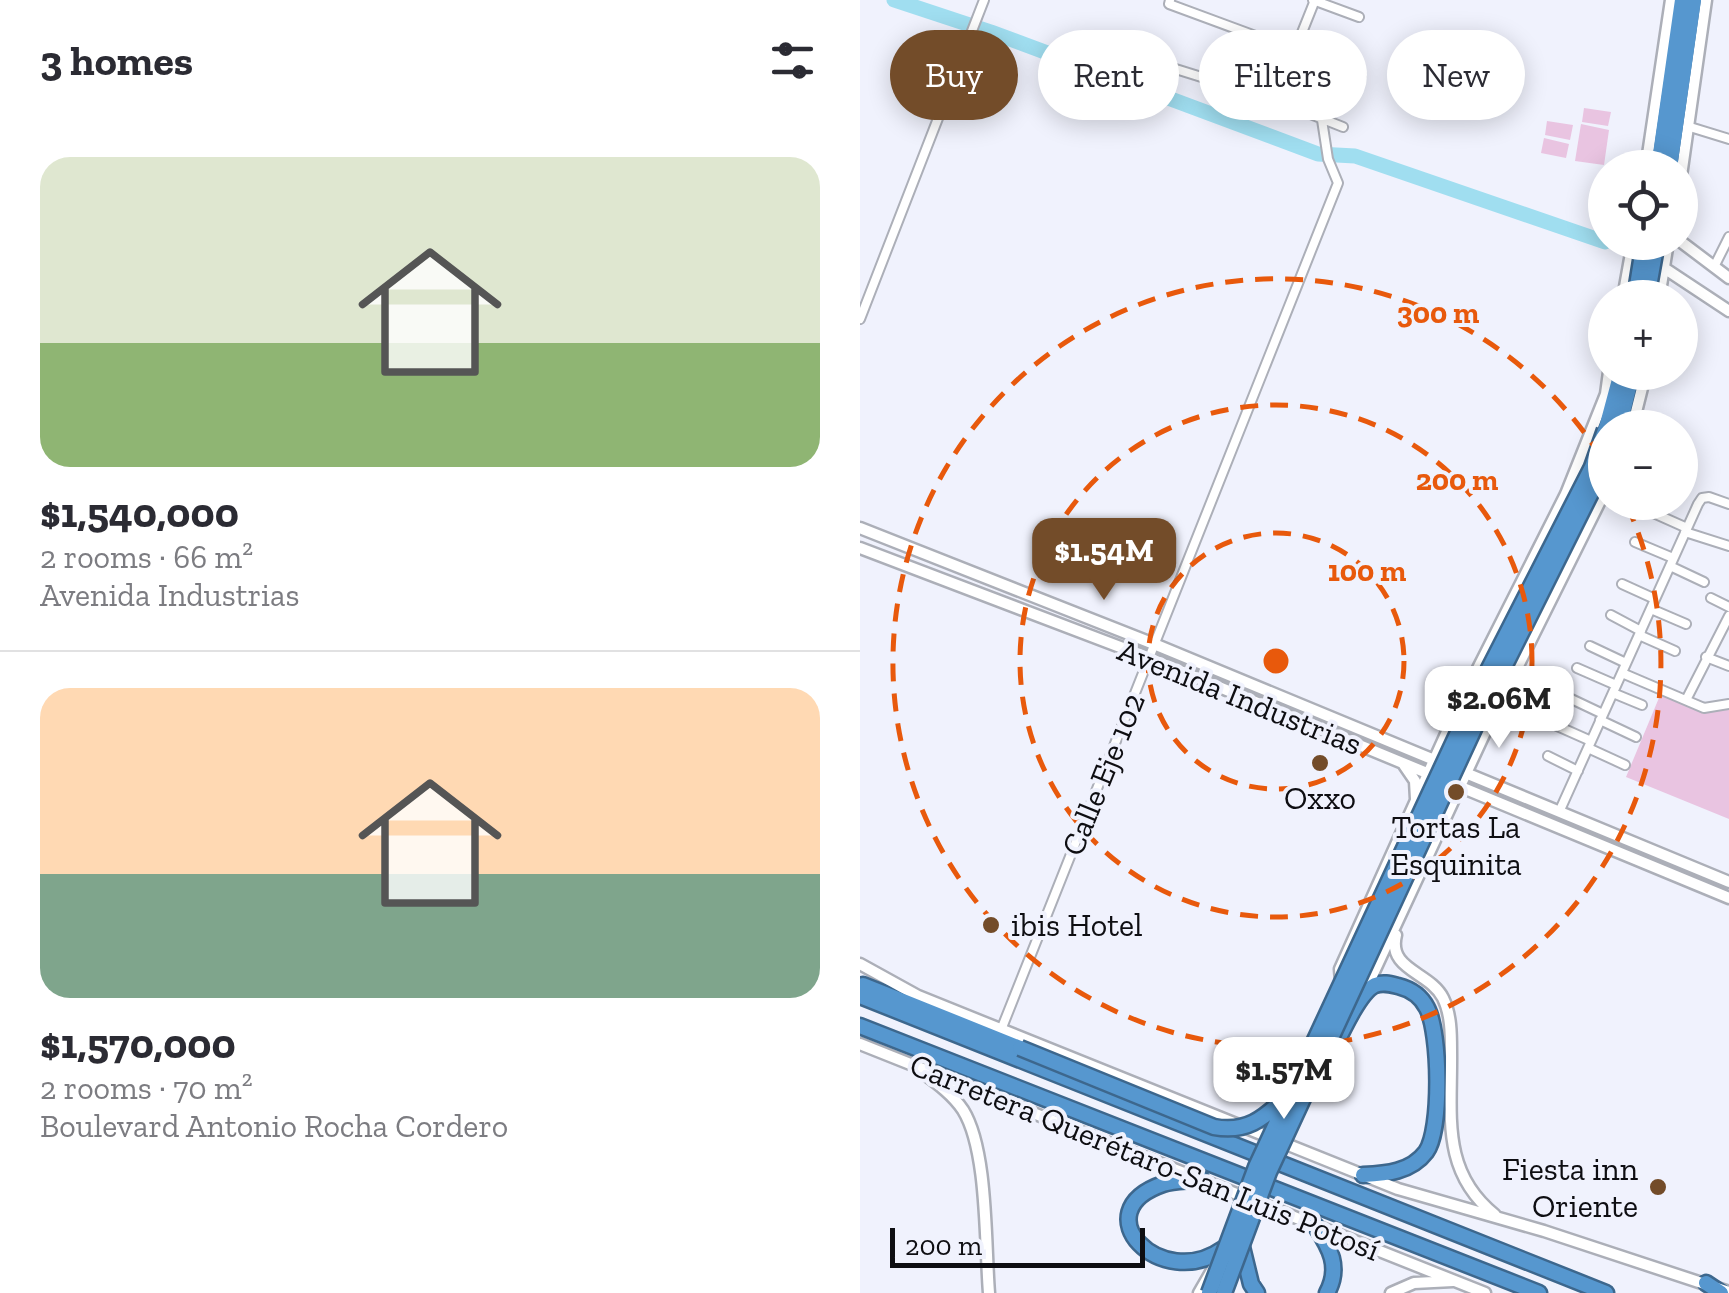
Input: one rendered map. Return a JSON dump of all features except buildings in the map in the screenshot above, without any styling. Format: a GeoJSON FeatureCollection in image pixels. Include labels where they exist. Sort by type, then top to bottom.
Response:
{"type":"FeatureCollection","features":[{"type":"Feature","properties":{"kind":"highway"},"geometry":{"type":"LineString","coordinates":[[1661,150],[1682,0]]}},
{"type":"Feature","properties":{"kind":"highway"},"geometry":{"type":"LineString","coordinates":[[1673,150],[1694,0]]}},
{"type":"Feature","properties":{"kind":"highway"},"geometry":{"type":"LineString","coordinates":[[1224,1293],[1235,1244],[1292,1090],[1475,696],[1588,474]]}},
{"type":"Feature","properties":{"kind":"highway"},"geometry":{"type":"LineString","coordinates":[[1262,1170],[1312,1080],[1486,703],[1588,499]]}},
{"type":"Feature","properties":{"kind":"highway"},"geometry":{"type":"LineString","coordinates":[[1312,1080],[1323,1070],[1362,996],[1373,986],[1386,983],[1418,996],[1428,1008],[1435,1048],[1436,1123],[1432,1142],[1408,1168],[1363,1175]]}},
{"type":"Feature","properties":{"kind":"highway"},"geometry":{"type":"LineString","coordinates":[[861,989],[1227,1130],[1253,1125],[1292,1090]]}},
{"type":"Feature","properties":{"kind":"highway"},"geometry":{"type":"LineString","coordinates":[[861,989],[918,996]]}},
{"type":"Feature","properties":{"kind":"highway"},"geometry":{"type":"LineString","coordinates":[[861,989],[1606,1293]]}},
{"type":"Feature","properties":{"kind":"highway"},"geometry":{"type":"LineString","coordinates":[[860,1026],[1539,1293]]}},
{"type":"Feature","properties":{"kind":"highway"},"geometry":{"type":"LineString","coordinates":[[1144,1266],[1130,1242],[1134,1207],[1162,1184],[1202,1180]]}},
{"type":"Feature","properties":{"kind":"highway"},"geometry":{"type":"LineString","coordinates":[[1315,1225],[1334,1258],[1327,1293]]}},
{"type":"Feature","properties":{"kind":"highway"},"geometry":{"type":"LineString","coordinates":[[1192,1276],[1235,1244]]}},
{"type":"Feature","properties":{"kind":"highway"},"geometry":{"type":"LineString","coordinates":[[1209,1293],[1235,1244]]}},
{"type":"Feature","properties":{"kind":"highway"},"geometry":{"type":"LineString","coordinates":[[1235,1244],[1257,1293]]}},
{"type":"Feature","properties":{"kind":"highway"},"geometry":{"type":"LineString","coordinates":[[1706,1283],[1721,1293]]}},
{"type":"Feature","properties":{"kind":"main road"},"geometry":{"type":"LineString","coordinates":[[1649,150],[1671,0]]}},
{"type":"Feature","properties":{"kind":"main road"},"geometry":{"type":"LineString","coordinates":[[1686,150],[1706,0]]}},
{"type":"Feature","properties":{"kind":"main road"},"geometry":{"type":"LineString","coordinates":[[1698,255],[1729,278]]}},
{"type":"Feature","properties":{"kind":"main road"},"geometry":{"type":"LineString","coordinates":[[1627,280],[1631,260],[1664,268],[1729,311]]}},
{"type":"Feature","properties":{"kind":"main road"},"geometry":{"type":"LineString","coordinates":[[1662,280],[1665,260]]}},
{"type":"Feature","properties":{"kind":"main road"},"geometry":{"type":"LineString","coordinates":[[1341,986],[1340,968],[1455,714],[1566,494],[1607,390]]}},
{"type":"Feature","properties":{"kind":"main road"},"geometry":{"type":"LineString","coordinates":[[1362,996],[1487,728],[1591,520]]}},
{"type":"Feature","properties":{"kind":"main road","name":"Avenida Industrias"},"geometry":{"type":"LineString","coordinates":[[860,528],[1410,748],[1729,882]]}},
{"type":"Feature","properties":{"kind":"main road","name":"Avenida Industrias"},"geometry":{"type":"LineString","coordinates":[[860,548],[1149,658],[1729,898]]}},
{"type":"Feature","properties":{"kind":"main road"},"geometry":{"type":"LineString","coordinates":[[1455,714],[1455,731],[1465,741],[1478,739],[1487,728]]}},
{"type":"Feature","properties":{"kind":"main road"},"geometry":{"type":"LineString","coordinates":[[1410,748],[1432,748],[1445,736]]}},
{"type":"Feature","properties":{"kind":"main road"},"geometry":{"type":"LineString","coordinates":[[1477,750],[1480,767],[1489,781]]}},
{"type":"Feature","properties":{"kind":"main road"},"geometry":{"type":"LineString","coordinates":[[1395,759],[1415,780],[1415,805]]}},
{"type":"Feature","properties":{"kind":"main road"},"geometry":{"type":"LineString","coordinates":[[1415,805],[1425,796],[1436,796],[1444,802],[1447,817]]}},
{"type":"Feature","properties":{"kind":"main road"},"geometry":{"type":"LineString","coordinates":[[1447,817],[1465,797],[1489,798]]}},
{"type":"Feature","properties":{"kind":"main road"},"geometry":{"type":"LineString","coordinates":[[1401,915],[1393,946],[1397,958],[1431,982],[1443,998],[1448,1014],[1452,1137],[1458,1170],[1477,1200],[1500,1218]]}},
{"type":"Feature","properties":{"kind":"main road"},"geometry":{"type":"LineString","coordinates":[[860,964],[918,996],[1363,1175],[1729,1292]]}},
{"type":"Feature","properties":{"kind":"main road","name":"Carretera Querétaro-San Luis Potosí"},"geometry":{"type":"LineString","coordinates":[[860,1044],[1486,1293]]}},
{"type":"Feature","properties":{"kind":"main road"},"geometry":{"type":"LineString","coordinates":[[910,1064],[949,1093],[973,1131],[980,1166],[988,1293]]}},
{"type":"Feature","properties":{"kind":"main road"},"geometry":{"type":"LineString","coordinates":[[1199,1293],[1235,1244]]}},
{"type":"Feature","properties":{"kind":"main road"},"geometry":{"type":"LineString","coordinates":[[1390,1293],[1414,1283],[1456,1281]]}},
{"type":"Feature","properties":{"kind":"street"},"geometry":{"type":"LineString","coordinates":[[860,320],[984,0]]}},
{"type":"Feature","properties":{"kind":"street"},"geometry":{"type":"LineString","coordinates":[[1304,30],[1315,0],[1359,17]]}},
{"type":"Feature","properties":{"kind":"street"},"geometry":{"type":"LineString","coordinates":[[1170,2],[1242,30]]}},
{"type":"Feature","properties":{"kind":"street"},"geometry":{"type":"LineString","coordinates":[[1312,120],[1323,126],[1343,126]]}},
{"type":"Feature","properties":{"kind":"street","name":"Calle Eje 102"},"geometry":{"type":"LineString","coordinates":[[1001,1030],[1338,183],[1328,159],[1323,126]]}},
{"type":"Feature","properties":{"kind":"street"},"geometry":{"type":"LineString","coordinates":[[1690,127],[1729,139]]}},
{"type":"Feature","properties":{"kind":"street"},"geometry":{"type":"LineString","coordinates":[[1714,267],[1725,254],[1729,237]]}},
{"type":"Feature","properties":{"kind":"street"},"geometry":{"type":"LineString","coordinates":[[1560,810],[1702,498],[1710,496],[1729,504]]}},
{"type":"Feature","properties":{"kind":"street"},"geometry":{"type":"LineString","coordinates":[[1666,520],[1729,546]]}},
{"type":"Feature","properties":{"kind":"street"},"geometry":{"type":"LineString","coordinates":[[1635,542],[1704,582]]}},
{"type":"Feature","properties":{"kind":"street"},"geometry":{"type":"LineString","coordinates":[[1622,584],[1656,598]]}},
{"type":"Feature","properties":{"kind":"street"},"geometry":{"type":"LineString","coordinates":[[1712,598],[1729,606]]}},
{"type":"Feature","properties":{"kind":"street"},"geometry":{"type":"LineString","coordinates":[[1650,609],[1686,624]]}},
{"type":"Feature","properties":{"kind":"street"},"geometry":{"type":"LineString","coordinates":[[1611,615],[1675,652]]}},
{"type":"Feature","properties":{"kind":"street"},"geometry":{"type":"LineString","coordinates":[[1686,700],[1729,616]]}},
{"type":"Feature","properties":{"kind":"street"},"geometry":{"type":"LineString","coordinates":[[1590,646],[1626,663]]}},
{"type":"Feature","properties":{"kind":"street"},"geometry":{"type":"LineString","coordinates":[[1706,657],[1729,666]]}},
{"type":"Feature","properties":{"kind":"street"},"geometry":{"type":"LineString","coordinates":[[1577,668],[1642,705]]}},
{"type":"Feature","properties":{"kind":"street"},"geometry":{"type":"LineString","coordinates":[[1622,673],[1704,708],[1729,704]]}},
{"type":"Feature","properties":{"kind":"street"},"geometry":{"type":"LineString","coordinates":[[1564,696],[1636,737]]}},
{"type":"Feature","properties":{"kind":"street"},"geometry":{"type":"LineString","coordinates":[[1555,725],[1625,765]]}},
{"type":"Feature","properties":{"kind":"street"},"geometry":{"type":"LineString","coordinates":[[1548,756],[1578,771]]}},
{"type":"Feature","properties":{"kind":"shaded area"},"geometry":{"type":"Polygon","coordinates":[[[1584,108],[1611,112],[1608,126],[1582,122],[1584,108]]]}},
{"type":"Feature","properties":{"kind":"shaded area"},"geometry":{"type":"Polygon","coordinates":[[[1547,121],[1573,125],[1570,140],[1545,135],[1547,121]]]}},
{"type":"Feature","properties":{"kind":"shaded area"},"geometry":{"type":"Polygon","coordinates":[[[1581,124],[1609,130],[1606,150],[1588,150],[1588,163],[1575,161],[1581,124]]]}},
{"type":"Feature","properties":{"kind":"shaded area"},"geometry":{"type":"Polygon","coordinates":[[[1544,138],[1569,144],[1566,158],[1541,153],[1544,138]]]}},
{"type":"Feature","properties":{"kind":"shaded area"},"geometry":{"type":"Polygon","coordinates":[[[1661,693],[1705,712],[1729,708],[1729,819],[1626,777],[1661,693]]]}},
{"type":"Feature","properties":{"kind":"waterway"},"geometry":{"type":"LineString","coordinates":[[894,0],[991,32],[1318,154],[1355,156],[1588,236]]}},
{"type":"Feature","properties":{"kind":"place","name":"Oxxo"},"geometry":{"type":"Point","coordinates":[1320,763]}},
{"type":"Feature","properties":{"kind":"place","name":"Tortas La Esquinita"},"geometry":{"type":"Point","coordinates":[1456,792]}},
{"type":"Feature","properties":{"kind":"place","name":"ibis Hotel"},"geometry":{"type":"Point","coordinates":[991,925]}},
{"type":"Feature","properties":{"kind":"place","name":"Fiesta inn Oriente"},"geometry":{"type":"Point","coordinates":[1658,1187]}}]}
